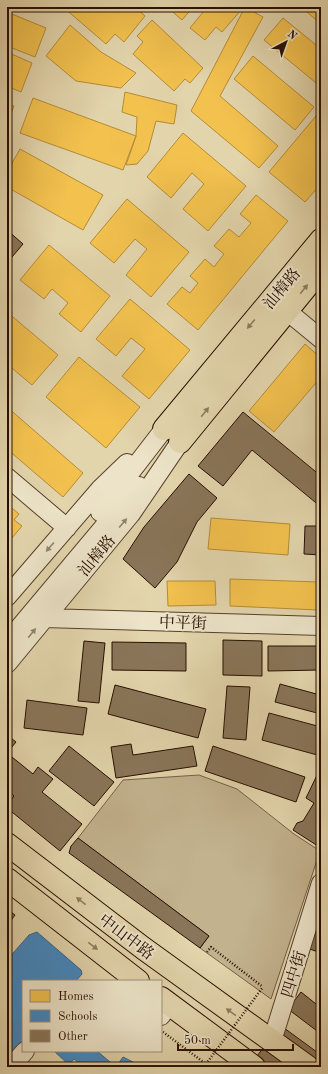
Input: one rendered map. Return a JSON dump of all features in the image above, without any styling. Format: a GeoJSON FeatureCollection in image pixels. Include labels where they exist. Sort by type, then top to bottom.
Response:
{"type":"FeatureCollection","features":[{"type":"Feature","properties":{"kind":"main road","name":"汕樟路"},"geometry":{"type":"LineString","coordinates":[[172,435],[321,240]]}},
{"type":"Feature","properties":{"kind":"main road","name":"汕樟路"},"geometry":{"type":"LineString","coordinates":[[172,435],[287,311],[321,269]]}},
{"type":"Feature","properties":{"kind":"main road","name":"中山中路"},"geometry":{"type":"LineString","coordinates":[[7,844],[143,948],[308,1067]]}},
{"type":"Feature","properties":{"kind":"main road","name":"中山中路"},"geometry":{"type":"LineString","coordinates":[[7,879],[137,980]]}},
{"type":"Feature","properties":{"kind":"main road"},"geometry":{"type":"LineString","coordinates":[[164,1006],[254,1067]]}},
{"type":"Feature","properties":{"kind":"street"},"geometry":{"type":"LineString","coordinates":[[287,311],[321,339]]}},
{"type":"Feature","properties":{"kind":"street","name":"汕樟路"},"geometry":{"type":"LineString","coordinates":[[7,642],[117,501],[172,435]]}},
{"type":"Feature","properties":{"kind":"street","name":"汕樟路"},"geometry":{"type":"LineString","coordinates":[[7,597],[100,489],[172,435]]}},
{"type":"Feature","properties":{"kind":"street","name":"汕樟路"},"geometry":{"type":"LineString","coordinates":[[7,664],[131,514],[172,435]]}},
{"type":"Feature","properties":{"kind":"street"},"geometry":{"type":"LineString","coordinates":[[7,477],[67,528]]}},
{"type":"Feature","properties":{"kind":"street","name":"汕樟路"},"geometry":{"type":"LineString","coordinates":[[7,623],[117,501]]}},
{"type":"Feature","properties":{"kind":"street","name":"中平街"},"geometry":{"type":"LineString","coordinates":[[44,618],[321,626]]}},
{"type":"Feature","properties":{"kind":"street","name":"四中街"},"geometry":{"type":"LineString","coordinates":[[272,1041],[321,884]]}},
{"type":"Feature","properties":{"kind":"street"},"geometry":{"type":"LineString","coordinates":[[11,1067],[24,1052]]}},
{"type":"Feature","properties":{"kind":"path"},"geometry":{"type":"LineString","coordinates":[[162,1031],[206,1064],[263,987],[211,947],[207,952]]}},
{"type":"Feature","properties":{"kind":"shaded area"},"geometry":{"type":"Polygon","coordinates":[[[199,775],[237,789],[294,834],[320,851],[271,999],[200,948],[209,936],[78,838],[123,780],[199,775]]]}},
{"type":"Feature","properties":{"kind":"building: Homes"},"geometry":{"type":"Polygon","coordinates":[[[38,7],[50,7],[49,11],[38,7]]]}},
{"type":"Feature","properties":{"kind":"building: Homes"},"geometry":{"type":"Polygon","coordinates":[[[63,7],[135,7],[145,16],[124,42],[115,34],[106,44],[63,7]]]}},
{"type":"Feature","properties":{"kind":"building: Homes"},"geometry":{"type":"Polygon","coordinates":[[[167,7],[193,7],[182,20],[167,7]]]}},
{"type":"Feature","properties":{"kind":"building: Homes"},"geometry":{"type":"Polygon","coordinates":[[[200,7],[240,7],[242,9],[222,32],[216,27],[205,40],[190,28],[204,11],[200,7]]]}},
{"type":"Feature","properties":{"kind":"building: Homes"},"geometry":{"type":"Polygon","coordinates":[[[245,7],[263,17],[220,96],[278,146],[259,168],[191,111],[245,7]]]}},
{"type":"Feature","properties":{"kind":"building: Homes"},"geometry":{"type":"Polygon","coordinates":[[[301,7],[321,7],[321,24],[301,7]]]}},
{"type":"Feature","properties":{"kind":"building: Homes"},"geometry":{"type":"Polygon","coordinates":[[[7,12],[46,28],[35,57],[7,46],[7,12]]]}},
{"type":"Feature","properties":{"kind":"building: Homes"},"geometry":{"type":"Polygon","coordinates":[[[283,18],[321,49],[321,87],[264,40],[283,18]]]}},
{"type":"Feature","properties":{"kind":"building: Homes"},"geometry":{"type":"Polygon","coordinates":[[[152,20],[203,68],[190,83],[185,79],[174,91],[133,54],[143,42],[137,36],[152,20]]]}},
{"type":"Feature","properties":{"kind":"building: Homes"},"geometry":{"type":"Polygon","coordinates":[[[70,25],[101,52],[136,73],[121,88],[76,81],[46,56],[70,25]]]}},
{"type":"Feature","properties":{"kind":"building: Homes"},"geometry":{"type":"Polygon","coordinates":[[[7,52],[32,63],[21,92],[7,86],[7,52]]]}},
{"type":"Feature","properties":{"kind":"building: Homes"},"geometry":{"type":"Polygon","coordinates":[[[253,56],[314,107],[295,130],[234,79],[253,56]]]}},
{"type":"Feature","properties":{"kind":"building: Homes"},"geometry":{"type":"Polygon","coordinates":[[[125,92],[177,105],[174,124],[156,121],[148,151],[137,164],[126,165],[136,136],[137,117],[122,112],[125,92]]]}},
{"type":"Feature","properties":{"kind":"building: Homes"},"geometry":{"type":"Polygon","coordinates":[[[33,98],[136,136],[123,170],[20,133],[33,98]]]}},
{"type":"Feature","properties":{"kind":"building: Homes"},"geometry":{"type":"Polygon","coordinates":[[[7,104],[14,106],[7,124],[7,104]]]}},
{"type":"Feature","properties":{"kind":"building: Homes"},"geometry":{"type":"Polygon","coordinates":[[[321,110],[321,184],[305,202],[269,172],[321,110]]]}},
{"type":"Feature","properties":{"kind":"building: Homes"},"geometry":{"type":"Polygon","coordinates":[[[183,133],[246,186],[208,231],[183,209],[204,184],[192,173],[171,198],[147,177],[183,133]]]}},
{"type":"Feature","properties":{"kind":"building: Homes"},"geometry":{"type":"Polygon","coordinates":[[[20,149],[103,195],[83,230],[7,187],[7,172],[20,149]]]}},
{"type":"Feature","properties":{"kind":"building: Homes"},"geometry":{"type":"Polygon","coordinates":[[[256,195],[288,221],[198,330],[167,304],[182,287],[190,293],[198,283],[190,276],[205,259],[214,267],[224,254],[214,246],[229,229],[239,237],[251,223],[240,214],[256,195]]]}},
{"type":"Feature","properties":{"kind":"building: Homes"},"geometry":{"type":"Polygon","coordinates":[[[127,199],[189,252],[151,297],[126,275],[147,249],[135,239],[114,263],[90,243],[127,199]]]}},
{"type":"Feature","properties":{"kind":"building: Homes"},"geometry":{"type":"Polygon","coordinates":[[[49,245],[110,296],[81,332],[59,314],[68,303],[52,289],[44,299],[20,280],[49,245]]]}},
{"type":"Feature","properties":{"kind":"building: Homes"},"geometry":{"type":"Polygon","coordinates":[[[130,299],[190,350],[149,399],[122,376],[145,349],[131,338],[116,356],[96,339],[130,299]]]}},
{"type":"Feature","properties":{"kind":"building: Homes"},"geometry":{"type":"Polygon","coordinates":[[[7,312],[58,355],[32,385],[7,364],[7,312]]]}},
{"type":"Feature","properties":{"kind":"building: Homes"},"geometry":{"type":"Polygon","coordinates":[[[305,344],[321,358],[321,377],[274,432],[249,411],[305,344]]]}},
{"type":"Feature","properties":{"kind":"building: Homes"},"geometry":{"type":"Polygon","coordinates":[[[79,357],[140,407],[106,448],[46,397],[79,357]]]}},
{"type":"Feature","properties":{"kind":"building: Homes"},"geometry":{"type":"Polygon","coordinates":[[[7,407],[83,473],[63,497],[7,449],[7,407]]]}},
{"type":"Feature","properties":{"kind":"building: Homes"},"geometry":{"type":"Polygon","coordinates":[[[7,504],[19,514],[14,520],[22,526],[7,544],[7,504]]]}},
{"type":"Feature","properties":{"kind":"building: Homes"},"geometry":{"type":"Polygon","coordinates":[[[211,518],[290,524],[288,555],[208,549],[211,518]]]}},
{"type":"Feature","properties":{"kind":"building: Homes"},"geometry":{"type":"Polygon","coordinates":[[[230,579],[319,582],[318,610],[230,606],[230,579]]]}},
{"type":"Feature","properties":{"kind":"building: Homes"},"geometry":{"type":"Polygon","coordinates":[[[167,581],[215,581],[216,605],[168,606],[167,581]]]}},
{"type":"Feature","properties":{"kind":"building: Schools"},"geometry":{"type":"Polygon","coordinates":[[[37,932],[81,970],[82,974],[77,980],[22,980],[22,1041],[10,1055],[7,1062],[7,960],[29,935],[37,932]]]}},
{"type":"Feature","properties":{"kind":"building: Schools"},"geometry":{"type":"Polygon","coordinates":[[[55,1052],[98,1052],[116,1067],[84,1067],[74,1059],[69,1065],[55,1052]]]}},
{"type":"Feature","properties":{"kind":"building: Schools"},"geometry":{"type":"Polygon","coordinates":[[[123,1057],[143,1067],[116,1067],[123,1057]]]}},
{"type":"Feature","properties":{"kind":"building: Other"},"geometry":{"type":"Polygon","coordinates":[[[7,230],[23,244],[7,263],[7,230]]]}},
{"type":"Feature","properties":{"kind":"building: Other"},"geometry":{"type":"Polygon","coordinates":[[[243,412],[321,476],[321,507],[252,450],[223,486],[198,466],[243,412]]]}},
{"type":"Feature","properties":{"kind":"building: Other"},"geometry":{"type":"Polygon","coordinates":[[[189,474],[217,498],[197,522],[177,562],[155,588],[123,559],[144,527],[189,474]]]}},
{"type":"Feature","properties":{"kind":"building: Other"},"geometry":{"type":"Polygon","coordinates":[[[305,526],[321,526],[321,555],[304,554],[305,526]]]}},
{"type":"Feature","properties":{"kind":"building: Other"},"geometry":{"type":"Polygon","coordinates":[[[223,640],[262,641],[262,676],[223,675],[223,640]]]}},
{"type":"Feature","properties":{"kind":"building: Other"},"geometry":{"type":"Polygon","coordinates":[[[84,641],[105,643],[99,703],[78,701],[84,641]]]}},
{"type":"Feature","properties":{"kind":"building: Other"},"geometry":{"type":"Polygon","coordinates":[[[112,642],[186,643],[186,671],[112,670],[112,642]]]}},
{"type":"Feature","properties":{"kind":"building: Other"},"geometry":{"type":"Polygon","coordinates":[[[268,646],[321,646],[321,670],[268,671],[268,646]]]}},
{"type":"Feature","properties":{"kind":"building: Other"},"geometry":{"type":"Polygon","coordinates":[[[280,684],[320,695],[319,686],[321,687],[321,714],[275,702],[280,684]]]}},
{"type":"Feature","properties":{"kind":"building: Other"},"geometry":{"type":"Polygon","coordinates":[[[115,685],[206,709],[198,738],[108,714],[115,685]]]}},
{"type":"Feature","properties":{"kind":"building: Other"},"geometry":{"type":"Polygon","coordinates":[[[227,686],[250,687],[246,740],[223,738],[227,686]]]}},
{"type":"Feature","properties":{"kind":"building: Other"},"geometry":{"type":"Polygon","coordinates":[[[27,700],[87,708],[83,735],[24,728],[27,700]]]}},
{"type":"Feature","properties":{"kind":"building: Other"},"geometry":{"type":"Polygon","coordinates":[[[269,713],[321,727],[321,756],[262,740],[269,713]]]}},
{"type":"Feature","properties":{"kind":"building: Other"},"geometry":{"type":"Polygon","coordinates":[[[7,735],[16,742],[7,753],[7,735]]]}},
{"type":"Feature","properties":{"kind":"building: Other"},"geometry":{"type":"Polygon","coordinates":[[[131,744],[133,755],[193,746],[197,766],[116,778],[111,747],[131,744]]]}},
{"type":"Feature","properties":{"kind":"building: Other"},"geometry":{"type":"Polygon","coordinates":[[[69,746],[114,782],[94,806],[49,771],[69,746]]]}},
{"type":"Feature","properties":{"kind":"building: Other"},"geometry":{"type":"Polygon","coordinates":[[[213,746],[305,777],[296,802],[205,771],[213,746]]]}},
{"type":"Feature","properties":{"kind":"building: Other"},"geometry":{"type":"Polygon","coordinates":[[[7,753],[33,774],[38,767],[53,779],[42,792],[82,824],[60,851],[7,808],[7,805],[14,796],[7,790],[7,753]]]}},
{"type":"Feature","properties":{"kind":"building: Other"},"geometry":{"type":"Polygon","coordinates":[[[319,771],[321,773],[321,848],[293,830],[297,823],[303,821],[314,803],[306,798],[319,771]]]}},
{"type":"Feature","properties":{"kind":"building: Other"},"geometry":{"type":"Polygon","coordinates":[[[78,838],[209,936],[200,948],[69,853],[71,846],[78,838]]]}},
{"type":"Feature","properties":{"kind":"building: Other"},"geometry":{"type":"Polygon","coordinates":[[[7,909],[15,915],[7,926],[7,909]]]}},
{"type":"Feature","properties":{"kind":"building: Other"},"geometry":{"type":"Polygon","coordinates":[[[316,923],[321,925],[321,953],[307,948],[316,923]]]}},
{"type":"Feature","properties":{"kind":"building: Other"},"geometry":{"type":"Polygon","coordinates":[[[301,992],[321,1008],[321,1034],[288,1009],[301,992]]]}},
{"type":"Feature","properties":{"kind":"building: Other"},"geometry":{"type":"Polygon","coordinates":[[[280,1025],[321,1055],[321,1067],[249,1067],[280,1025]]]}}]}
